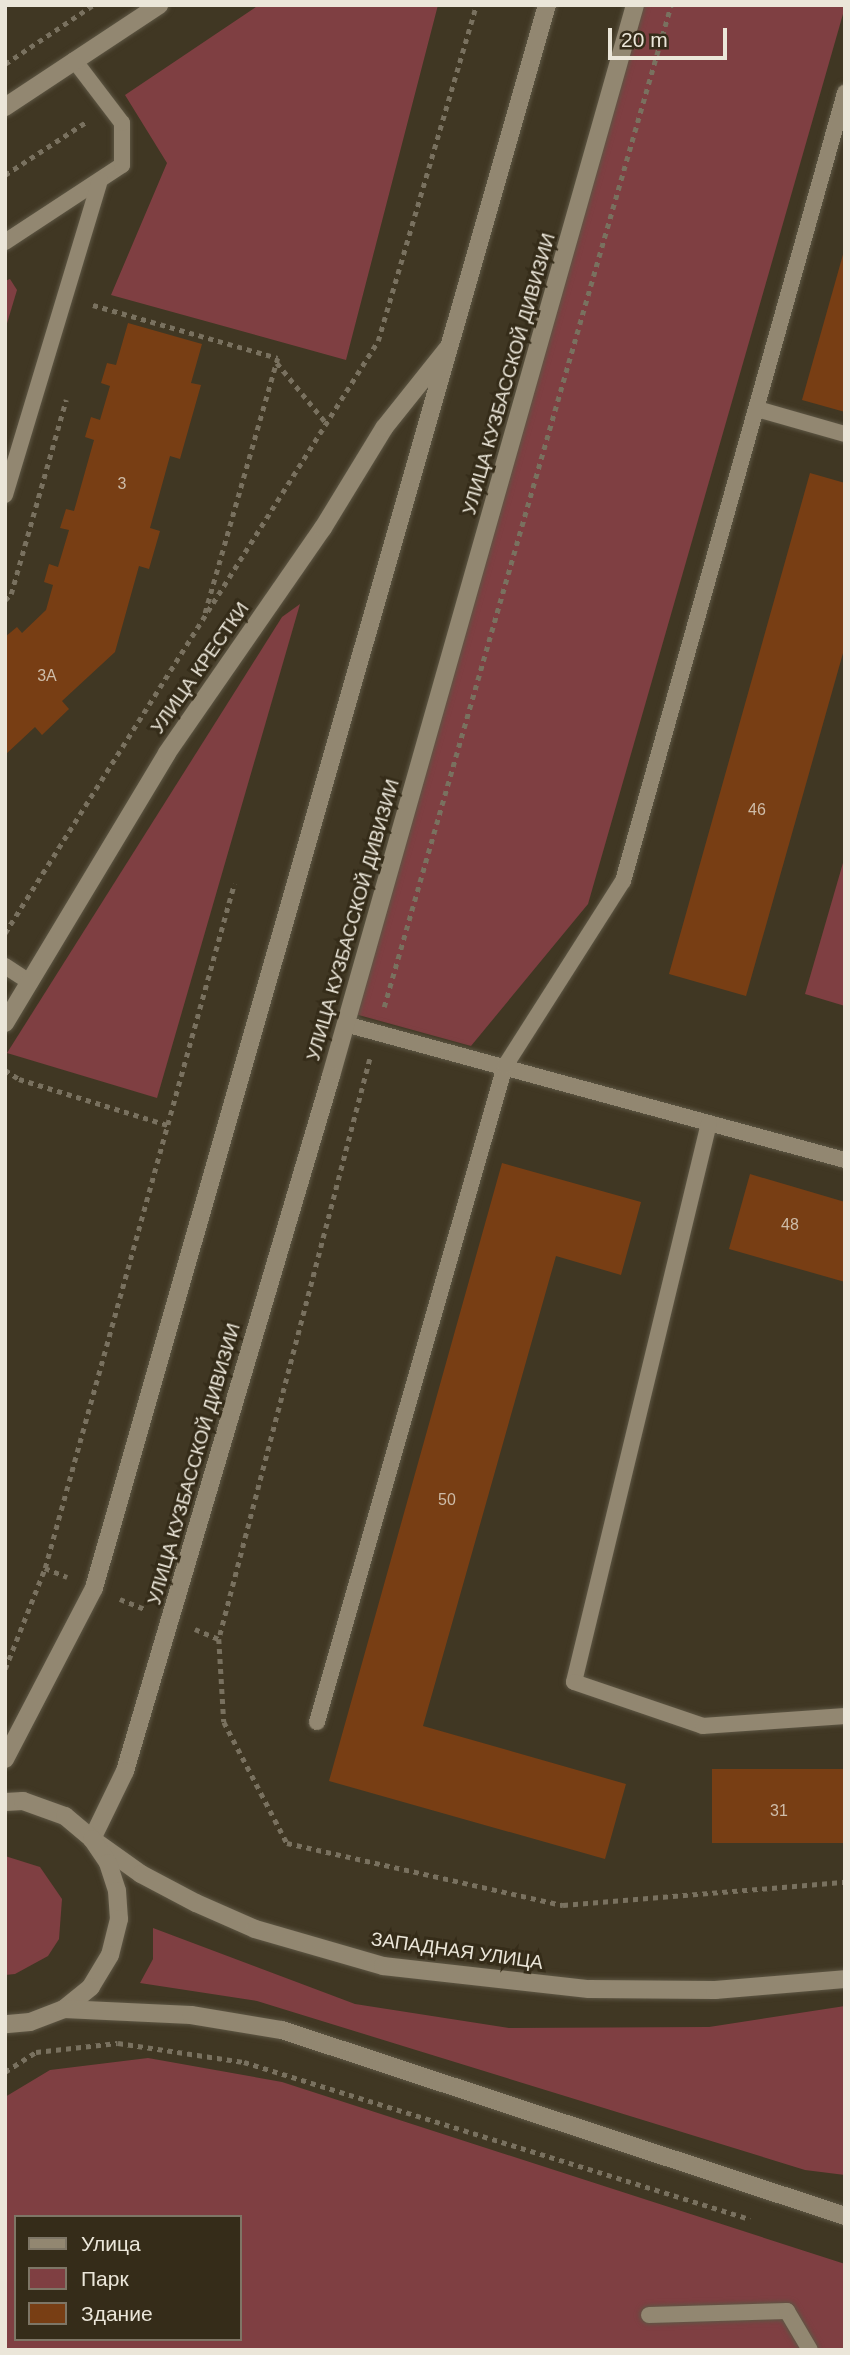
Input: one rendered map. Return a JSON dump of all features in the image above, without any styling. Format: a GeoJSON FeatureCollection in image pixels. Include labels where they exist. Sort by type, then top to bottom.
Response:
{"type":"FeatureCollection","features":[{"type":"Feature","properties":{"kind":"street"},"geometry":{"type":"LineString","coordinates":[[5,107],[159,5]]}},
{"type":"Feature","properties":{"kind":"street"},"geometry":{"type":"LineString","coordinates":[[5,1759],[94,1588],[547,5]]}},
{"type":"Feature","properties":{"kind":"street","name":"УЛИЦА КУЗБАССКОЙ ДИВИЗИИ"},"geometry":{"type":"LineString","coordinates":[[92,1839],[125,1771],[345,1024],[635,5]]}},
{"type":"Feature","properties":{"kind":"street","name":"УЛИЦА КРЕСТКИ"},"geometry":{"type":"LineString","coordinates":[[5,1023],[167,753],[323,528],[384,428],[447,349]]}},
{"type":"Feature","properties":{"kind":"street","name":"ЗАПАДНАЯ УЛИЦА"},"geometry":{"type":"LineString","coordinates":[[5,1802],[23,1801],[65,1816],[141,1874],[255,1929],[383,1966],[589,1989],[715,1990],[845,1979]]}},
{"type":"Feature","properties":{"kind":"street"},"geometry":{"type":"LineString","coordinates":[[64,2010],[98,1976],[110,1955],[119,1919],[114,1881],[92,1839]]}},
{"type":"Feature","properties":{"kind":"street"},"geometry":{"type":"LineString","coordinates":[[5,2024],[30,2022],[64,2010],[98,2008],[191,2015],[282,2031],[845,2216]]}},
{"type":"Feature","properties":{"kind":"lane"},"geometry":{"type":"LineString","coordinates":[[5,242],[122,165],[122,123],[74,60]]}},
{"type":"Feature","properties":{"kind":"lane"},"geometry":{"type":"LineString","coordinates":[[317,1722],[505,1066],[623,881],[845,93]]}},
{"type":"Feature","properties":{"kind":"lane"},"geometry":{"type":"LineString","coordinates":[[5,495],[100,180]]}},
{"type":"Feature","properties":{"kind":"lane"},"geometry":{"type":"LineString","coordinates":[[757,409],[845,435]]}},
{"type":"Feature","properties":{"kind":"lane"},"geometry":{"type":"LineString","coordinates":[[5,966],[30,982]]}},
{"type":"Feature","properties":{"kind":"lane"},"geometry":{"type":"LineString","coordinates":[[345,1024],[845,1160]]}},
{"type":"Feature","properties":{"kind":"lane"},"geometry":{"type":"LineString","coordinates":[[709,1123],[574,1682],[703,1726],[845,1716]]}},
{"type":"Feature","properties":{"kind":"lane"},"geometry":{"type":"LineString","coordinates":[[649,2315],[787,2311],[810,2350]]}},
{"type":"Feature","properties":{"kind":"path"},"geometry":{"type":"LineString","coordinates":[[5,64],[93,5]]}},
{"type":"Feature","properties":{"kind":"path"},"geometry":{"type":"LineString","coordinates":[[5,933],[202,625],[378,341],[476,5]]}},
{"type":"Feature","properties":{"kind":"path"},"geometry":{"type":"LineString","coordinates":[[5,175],[109,107]]}},
{"type":"Feature","properties":{"kind":"path"},"geometry":{"type":"LineString","coordinates":[[65,297],[278,358],[202,625]]}},
{"type":"Feature","properties":{"kind":"path"},"geometry":{"type":"LineString","coordinates":[[90,318],[93,305]]}},
{"type":"Feature","properties":{"kind":"path"},"geometry":{"type":"LineString","coordinates":[[277,362],[328,425]]}},
{"type":"Feature","properties":{"kind":"path"},"geometry":{"type":"LineString","coordinates":[[5,600],[11,594],[67,397]]}},
{"type":"Feature","properties":{"kind":"path"},"geometry":{"type":"LineString","coordinates":[[5,1669],[45,1568],[234,884]]}},
{"type":"Feature","properties":{"kind":"path"},"geometry":{"type":"LineString","coordinates":[[5,1070],[19,1079],[168,1125]]}},
{"type":"Feature","properties":{"kind":"path"},"geometry":{"type":"LineString","coordinates":[[45,1568],[219,1639]]}},
{"type":"Feature","properties":{"kind":"path"},"geometry":{"type":"LineString","coordinates":[[5,2072],[36,2052],[118,2043],[244,2063],[752,2220]]}},
{"type":"Feature","properties":{"kind":"green space"},"geometry":{"type":"Polygon","coordinates":[[[259,5],[438,5],[346,360],[111,295],[167,163],[125,95],[259,5]]]}},
{"type":"Feature","properties":{"kind":"green space"},"geometry":{"type":"Polygon","coordinates":[[[643,5],[845,7],[588,904],[471,1046],[344,1011],[643,5]]]}},
{"type":"Feature","properties":{"kind":"green space"},"geometry":{"type":"Polygon","coordinates":[[[10,279],[17,290],[5,330],[5,281],[10,279]]]}},
{"type":"Feature","properties":{"kind":"green space"},"geometry":{"type":"Polygon","coordinates":[[[300,604],[157,1098],[7,1053],[282,617],[300,604]]]}},
{"type":"Feature","properties":{"kind":"green space"},"geometry":{"type":"Polygon","coordinates":[[[845,856],[845,1006],[805,994],[845,856]]]}},
{"type":"Feature","properties":{"kind":"green space"},"geometry":{"type":"Polygon","coordinates":[[[5,1856],[40,1867],[62,1899],[59,1939],[48,1956],[15,1974],[5,1975],[5,1856]]]}},
{"type":"Feature","properties":{"kind":"green space"},"geometry":{"type":"Polygon","coordinates":[[[153,1928],[355,2004],[509,2028],[709,2027],[845,2006],[845,2175],[805,2170],[257,2001],[140,1983],[153,1959],[153,1928]]]}},
{"type":"Feature","properties":{"kind":"green space"},"geometry":{"type":"Polygon","coordinates":[[[148,2058],[282,2082],[845,2264],[845,2350],[5,2350],[5,2097],[50,2070],[148,2058]]]}},
{"type":"Feature","properties":{"kind":"building"},"geometry":{"type":"Polygon","coordinates":[[[845,251],[845,412],[802,400],[845,251]]]}},
{"type":"Feature","properties":{"kind":"building"},"geometry":{"type":"Polygon","coordinates":[[[128,323],[202,344],[191,383],[201,385],[180,459],[170,456],[150,528],[160,531],[149,569],[139,566],[115,652],[62,701],[69,709],[42,735],[35,727],[5,755],[5,637],[17,627],[22,633],[46,610],[53,585],[44,582],[49,564],[58,567],[69,530],[60,528],[66,509],[74,511],[94,440],[85,437],[91,417],[100,420],[110,386],[101,383],[107,363],[116,365],[128,323]]]}},
{"type":"Feature","properties":{"kind":"building"},"geometry":{"type":"Polygon","coordinates":[[[810,473],[845,483],[845,646],[746,996],[669,974],[810,473]]]}},
{"type":"Feature","properties":{"kind":"building"},"geometry":{"type":"Polygon","coordinates":[[[502,1163],[641,1202],[621,1275],[556,1256],[423,1726],[626,1784],[605,1859],[329,1781],[502,1163]]]}},
{"type":"Feature","properties":{"kind":"building"},"geometry":{"type":"Polygon","coordinates":[[[750,1174],[845,1202],[845,1282],[729,1249],[750,1174]]]}},
{"type":"Feature","properties":{"kind":"building"},"geometry":{"type":"Polygon","coordinates":[[[712,1769],[845,1769],[845,1843],[712,1843],[712,1769]]]}}]}
